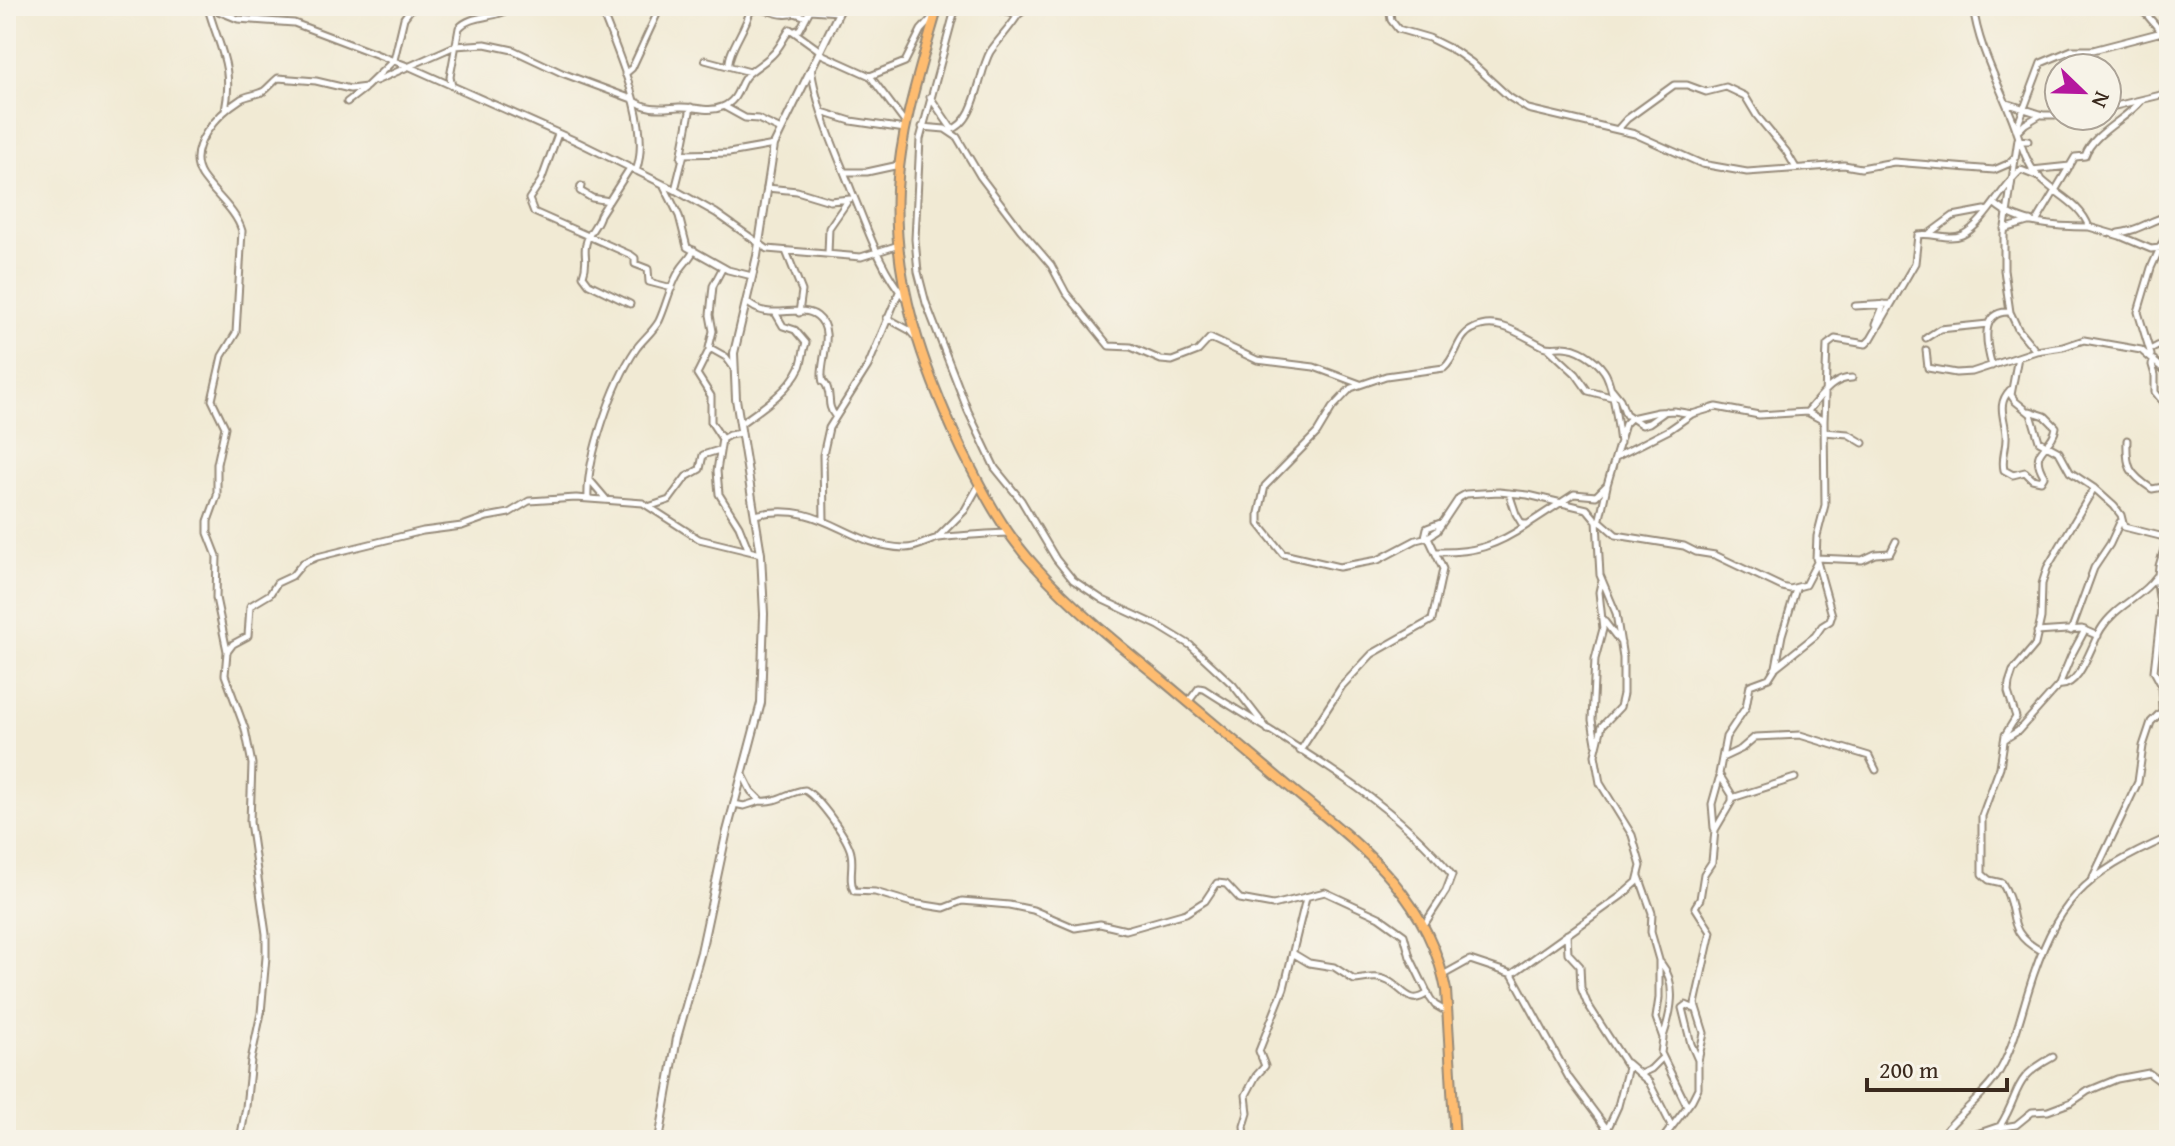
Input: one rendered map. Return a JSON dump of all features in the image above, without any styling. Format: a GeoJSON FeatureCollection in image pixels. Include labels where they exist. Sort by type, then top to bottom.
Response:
{"type":"FeatureCollection","features":[{"type":"Feature","properties":{"kind":"main road"},"geometry":{"type":"LineString","coordinates":[[936,15],[906,126],[900,165],[899,245],[906,300],[916,338],[935,389],[979,485],[1008,533],[1035,566],[1077,608],[1375,861],[1415,908],[1443,975],[1455,1140]]}},
{"type":"Feature","properties":{"kind":"street"},"geometry":{"type":"LineString","coordinates":[[347,102],[394,60],[404,18],[413,6]]}},
{"type":"Feature","properties":{"kind":"street"},"geometry":{"type":"LineString","coordinates":[[453,87],[450,77],[455,39],[462,23],[503,14],[513,6]]}},
{"type":"Feature","properties":{"kind":"street"},"geometry":{"type":"LineString","coordinates":[[600,6],[625,74],[642,140],[633,169],[609,201],[588,238],[585,247],[588,257],[583,276],[585,282],[630,304]]}},
{"type":"Feature","properties":{"kind":"street"},"geometry":{"type":"LineString","coordinates":[[625,74],[634,65],[656,19],[657,9],[648,6]]}},
{"type":"Feature","properties":{"kind":"street"},"geometry":{"type":"LineString","coordinates":[[956,6],[922,127],[915,208],[918,272],[926,303],[961,393],[995,468],[1021,500],[1056,559],[1073,580],[1103,600],[1177,637],[1203,655],[1233,685],[1268,730]]}},
{"type":"Feature","properties":{"kind":"street"},"geometry":{"type":"LineString","coordinates":[[982,6],[1018,15]]}},
{"type":"Feature","properties":{"kind":"street"},"geometry":{"type":"LineString","coordinates":[[922,127],[951,130],[958,127],[972,106],[989,54],[1018,15],[1030,6]]}},
{"type":"Feature","properties":{"kind":"street"},"geometry":{"type":"LineString","coordinates":[[1389,6],[1391,20],[1398,29],[1429,38],[1455,51],[1509,97],[1528,109],[1639,136],[1709,166],[1747,172],[1847,165],[1861,168],[1894,162],[1994,170],[2011,164],[2041,178]]}},
{"type":"Feature","properties":{"kind":"street"},"geometry":{"type":"LineString","coordinates":[[1973,6],[1987,59],[2034,170],[2081,210],[2089,227]]}},
{"type":"Feature","properties":{"kind":"street"},"geometry":{"type":"LineString","coordinates":[[2135,6],[2169,41]]}},
{"type":"Feature","properties":{"kind":"street"},"geometry":{"type":"LineString","coordinates":[[207,7],[246,20],[294,23],[394,60],[663,183],[716,213],[767,249],[861,257],[899,245]]}},
{"type":"Feature","properties":{"kind":"street"},"geometry":{"type":"LineString","coordinates":[[207,7],[227,63],[228,96],[224,112]]}},
{"type":"Feature","properties":{"kind":"street"},"geometry":{"type":"LineString","coordinates":[[729,66],[729,54],[739,41],[750,11],[762,9],[786,16],[795,13],[806,17]]}},
{"type":"Feature","properties":{"kind":"street"},"geometry":{"type":"LineString","coordinates":[[227,652],[216,598],[217,556],[208,525],[217,496],[217,464],[225,427],[212,400],[222,356],[236,333],[242,231],[203,177],[197,162],[206,133],[224,112],[242,98],[262,92],[278,78],[316,81],[350,89],[366,87],[384,76],[455,46],[471,43],[503,47],[583,82],[632,99],[642,106],[709,110],[724,107],[738,95],[745,76],[773,54],[788,31],[800,29],[811,9],[840,9],[774,145],[760,243],[737,338],[734,368],[740,424],[761,554],[764,614],[761,703],[677,1038],[659,1140]]}},
{"type":"Feature","properties":{"kind":"street"},"geometry":{"type":"LineString","coordinates":[[870,76],[905,62],[921,30],[936,15],[952,18]]}},
{"type":"Feature","properties":{"kind":"street"},"geometry":{"type":"LineString","coordinates":[[795,31],[819,51],[870,76],[886,94],[906,126]]}},
{"type":"Feature","properties":{"kind":"street"},"geometry":{"type":"LineString","coordinates":[[2036,351],[2018,329],[2010,312],[2004,270],[2004,229],[2011,164],[2037,68],[2043,62],[2072,50],[2093,50],[2162,32]]}},
{"type":"Feature","properties":{"kind":"street"},"geometry":{"type":"LineString","coordinates":[[705,60],[751,72]]}},
{"type":"Feature","properties":{"kind":"street"},"geometry":{"type":"LineString","coordinates":[[811,67],[821,111],[852,199],[878,253],[906,300]]}},
{"type":"Feature","properties":{"kind":"street"},"geometry":{"type":"LineString","coordinates":[[1617,130],[1627,119],[1674,85],[1687,85],[1705,92],[1726,87],[1745,96],[1754,113],[1796,168]]}},
{"type":"Feature","properties":{"kind":"street"},"geometry":{"type":"LineString","coordinates":[[2123,105],[2169,93]]}},
{"type":"Feature","properties":{"kind":"street"},"geometry":{"type":"LineString","coordinates":[[930,97],[962,143],[980,176],[1027,239],[1051,265],[1066,293],[1109,346],[1131,347],[1161,360],[1172,361],[1198,351],[1210,338],[1257,360],[1320,369],[1360,384]]}},
{"type":"Feature","properties":{"kind":"street"},"geometry":{"type":"LineString","coordinates":[[2004,229],[2036,220],[2076,156],[2085,156],[2091,144],[2141,101]]}},
{"type":"Feature","properties":{"kind":"street"},"geometry":{"type":"LineString","coordinates":[[2006,103],[2041,115]]}},
{"type":"Feature","properties":{"kind":"street"},"geometry":{"type":"LineString","coordinates":[[675,190],[691,107]]}},
{"type":"Feature","properties":{"kind":"street"},"geometry":{"type":"LineString","coordinates":[[724,107],[781,130]]}},
{"type":"Feature","properties":{"kind":"street"},"geometry":{"type":"LineString","coordinates":[[821,111],[851,121],[906,126]]}},
{"type":"Feature","properties":{"kind":"street"},"geometry":{"type":"LineString","coordinates":[[2018,135],[2025,124],[2041,115]]}},
{"type":"Feature","properties":{"kind":"street"},"geometry":{"type":"LineString","coordinates":[[558,134],[541,181],[529,199],[536,214],[634,257],[635,264],[648,268],[649,282],[672,288]]}},
{"type":"Feature","properties":{"kind":"street"},"geometry":{"type":"LineString","coordinates":[[2018,135],[2028,141]]}},
{"type":"Feature","properties":{"kind":"street"},"geometry":{"type":"LineString","coordinates":[[681,158],[684,154],[697,152],[729,153],[774,145]]}},
{"type":"Feature","properties":{"kind":"street"},"geometry":{"type":"LineString","coordinates":[[844,172],[857,173],[900,165]]}},
{"type":"Feature","properties":{"kind":"street"},"geometry":{"type":"LineString","coordinates":[[1300,751],[1342,686],[1372,654],[1432,620],[1442,580],[1442,563],[1426,537],[1427,528],[1443,522],[1462,495],[1509,493],[1560,501],[1587,509],[1616,535],[1684,546],[1696,552],[1715,555],[1782,587],[1797,588],[1807,583],[1816,560],[1817,536],[1825,505],[1824,421],[1826,350],[1829,341],[1840,339],[1866,344],[1876,329],[1876,320],[1915,263],[1918,235],[1962,235],[1995,204],[2011,180],[2025,169],[2070,166]]}},
{"type":"Feature","properties":{"kind":"street"},"geometry":{"type":"LineString","coordinates":[[663,183],[679,216],[686,245],[723,267],[752,276]]}},
{"type":"Feature","properties":{"kind":"street"},"geometry":{"type":"LineString","coordinates":[[581,186],[580,191],[584,194],[609,201]]}},
{"type":"Feature","properties":{"kind":"street"},"geometry":{"type":"LineString","coordinates":[[767,188],[797,191],[830,201],[852,199]]}},
{"type":"Feature","properties":{"kind":"street"},"geometry":{"type":"LineString","coordinates":[[828,254],[829,228],[852,199]]}},
{"type":"Feature","properties":{"kind":"street"},"geometry":{"type":"LineString","coordinates":[[1995,204],[2008,214],[2060,226],[2089,227],[2159,250],[2169,247]]}},
{"type":"Feature","properties":{"kind":"street"},"geometry":{"type":"LineString","coordinates":[[1926,234],[1953,216],[1986,210]]}},
{"type":"Feature","properties":{"kind":"street"},"geometry":{"type":"LineString","coordinates":[[2112,233],[2134,231],[2158,218],[2169,216]]}},
{"type":"Feature","properties":{"kind":"street"},"geometry":{"type":"LineString","coordinates":[[2169,228],[2138,313],[2152,355],[2155,392],[2169,409]]}},
{"type":"Feature","properties":{"kind":"street"},"geometry":{"type":"LineString","coordinates":[[588,499],[589,478],[604,419],[617,385],[636,349],[659,320],[681,267],[694,250]]}},
{"type":"Feature","properties":{"kind":"street"},"geometry":{"type":"LineString","coordinates":[[786,251],[802,291],[799,313]]}},
{"type":"Feature","properties":{"kind":"street"},"geometry":{"type":"LineString","coordinates":[[722,439],[711,422],[711,396],[697,376],[713,331],[710,315],[713,286],[723,267]]}},
{"type":"Feature","properties":{"kind":"street"},"geometry":{"type":"LineString","coordinates":[[824,520],[823,455],[829,428],[868,366],[899,292]]}},
{"type":"Feature","properties":{"kind":"street"},"geometry":{"type":"LineString","coordinates":[[746,301],[756,310],[816,315],[825,328],[823,379],[829,407],[835,416]]}},
{"type":"Feature","properties":{"kind":"street"},"geometry":{"type":"LineString","coordinates":[[1855,306],[1887,304]]}},
{"type":"Feature","properties":{"kind":"street"},"geometry":{"type":"LineString","coordinates":[[1992,366],[1986,342],[1988,324],[1992,316],[2010,312]]}},
{"type":"Feature","properties":{"kind":"street"},"geometry":{"type":"LineString","coordinates":[[740,424],[793,379],[803,359],[806,343],[795,330],[783,326],[775,313]]}},
{"type":"Feature","properties":{"kind":"street"},"geometry":{"type":"LineString","coordinates":[[887,318],[909,330],[916,338]]}},
{"type":"Feature","properties":{"kind":"street"},"geometry":{"type":"LineString","coordinates":[[1926,338],[1939,330],[1988,324]]}},
{"type":"Feature","properties":{"kind":"street"},"geometry":{"type":"LineString","coordinates":[[1426,537],[1378,560],[1333,567],[1283,554],[1261,528],[1259,513],[1263,491],[1268,482],[1317,433],[1323,420],[1342,397],[1360,384],[1401,373],[1444,368],[1467,333],[1479,327],[1509,329],[1548,348],[1576,374],[1588,391],[1611,398]]}},
{"type":"Feature","properties":{"kind":"street"},"geometry":{"type":"LineString","coordinates":[[1926,350],[1927,367],[1961,373],[2084,340],[2133,347],[2152,355],[2169,374]]}},
{"type":"Feature","properties":{"kind":"street"},"geometry":{"type":"LineString","coordinates":[[2152,355],[2169,340]]}},
{"type":"Feature","properties":{"kind":"street"},"geometry":{"type":"LineString","coordinates":[[1548,348],[1569,347],[1599,365],[1628,416],[1607,485],[1600,521],[1602,582],[1599,592],[1603,619],[1595,659],[1592,720],[1600,783],[1632,835],[1641,866],[1639,876],[1652,913],[1651,932],[1659,960],[1656,1018],[1663,1038]]}},
{"type":"Feature","properties":{"kind":"street"},"geometry":{"type":"LineString","coordinates":[[709,348],[724,356],[734,368]]}},
{"type":"Feature","properties":{"kind":"street"},"geometry":{"type":"LineString","coordinates":[[2162,368],[2169,351]]}},
{"type":"Feature","properties":{"kind":"street"},"geometry":{"type":"LineString","coordinates":[[2018,357],[2011,389],[2001,405],[2006,435],[2002,455],[2004,470],[2013,475],[2025,472],[2032,479],[2043,481],[2044,476],[2037,462],[2044,445],[2055,435],[2056,427],[2045,416],[2028,411]]}},
{"type":"Feature","properties":{"kind":"street"},"geometry":{"type":"LineString","coordinates":[[1807,412],[1826,390],[1843,378],[1852,378]]}},
{"type":"Feature","properties":{"kind":"street"},"geometry":{"type":"LineString","coordinates":[[1611,387],[1620,443]]}},
{"type":"Feature","properties":{"kind":"street"},"geometry":{"type":"LineString","coordinates":[[2011,389],[2015,401],[2033,417],[2036,437],[2059,452],[2070,472],[2094,488],[2122,517],[2126,527]]}},
{"type":"Feature","properties":{"kind":"street"},"geometry":{"type":"LineString","coordinates":[[1615,458],[1669,430],[1692,414],[1716,407],[1759,415],[1807,412],[1824,421]]}},
{"type":"Feature","properties":{"kind":"street"},"geometry":{"type":"LineString","coordinates":[[1628,416],[1666,410],[1692,414]]}},
{"type":"Feature","properties":{"kind":"street"},"geometry":{"type":"LineString","coordinates":[[1824,432],[1848,434],[1863,443]]}},
{"type":"Feature","properties":{"kind":"street"},"geometry":{"type":"LineString","coordinates":[[741,433],[722,439],[719,494],[739,526],[749,551]]}},
{"type":"Feature","properties":{"kind":"street"},"geometry":{"type":"LineString","coordinates":[[2127,440],[2127,465],[2131,471],[2149,488],[2169,486]]}},
{"type":"Feature","properties":{"kind":"street"},"geometry":{"type":"LineString","coordinates":[[651,506],[669,500],[686,477],[700,469],[703,455],[719,450]]}},
{"type":"Feature","properties":{"kind":"street"},"geometry":{"type":"LineString","coordinates":[[589,478],[606,500]]}},
{"type":"Feature","properties":{"kind":"street"},"geometry":{"type":"LineString","coordinates":[[755,515],[779,511],[807,514],[891,547],[918,547],[936,538],[965,510],[979,485]]}},
{"type":"Feature","properties":{"kind":"street"},"geometry":{"type":"LineString","coordinates":[[1435,552],[1465,552],[1494,545],[1560,501],[1574,494],[1596,496],[1607,485]]}},
{"type":"Feature","properties":{"kind":"street"},"geometry":{"type":"LineString","coordinates":[[2041,951],[2026,942],[2014,924],[2002,883],[1985,878],[1981,869],[1982,816],[2000,767],[2004,739],[2016,717],[2008,692],[2011,676],[2035,645],[2045,573],[2069,526],[2094,488]]}},
{"type":"Feature","properties":{"kind":"street"},"geometry":{"type":"LineString","coordinates":[[1509,493],[1518,519],[1522,524],[1528,524]]}},
{"type":"Feature","properties":{"kind":"street"},"geometry":{"type":"LineString","coordinates":[[240,1140],[261,1013],[266,934],[251,835],[252,764],[245,729],[225,675],[224,660],[233,644],[248,636],[250,606],[270,594],[277,583],[292,576],[307,560],[414,532],[462,526],[509,513],[529,501],[636,501],[651,506],[699,539],[761,554]]}},
{"type":"Feature","properties":{"kind":"street"},"geometry":{"type":"LineString","coordinates":[[1587,509],[1600,521]]}},
{"type":"Feature","properties":{"kind":"street"},"geometry":{"type":"LineString","coordinates":[[2071,631],[2094,568],[2122,517]]}},
{"type":"Feature","properties":{"kind":"street"},"geometry":{"type":"LineString","coordinates":[[2093,879],[2138,782],[2143,746],[2151,722],[2160,713],[2161,684],[2154,671],[2161,606],[2158,575],[2168,536],[2126,527],[2116,531]]}},
{"type":"Feature","properties":{"kind":"street"},"geometry":{"type":"LineString","coordinates":[[936,538],[1008,533]]}},
{"type":"Feature","properties":{"kind":"street"},"geometry":{"type":"LineString","coordinates":[[1816,560],[1865,559],[1875,554],[1890,553],[1896,541]]}},
{"type":"Feature","properties":{"kind":"street"},"geometry":{"type":"LineString","coordinates":[[1662,1140],[1698,1088],[1698,1061],[1704,1033],[1695,1009],[1711,932],[1695,907],[1700,899],[1704,874],[1712,862],[1715,830],[1712,804],[1726,737],[1746,707],[1748,686],[1769,678],[1776,667],[1810,641],[1831,617],[1832,611],[1816,560]]}},
{"type":"Feature","properties":{"kind":"street"},"geometry":{"type":"LineString","coordinates":[[2059,685],[2068,686],[2075,682],[2113,613],[2144,591],[2158,575]]}},
{"type":"Feature","properties":{"kind":"street"},"geometry":{"type":"LineString","coordinates":[[1596,744],[1602,726],[1618,710],[1623,699],[1621,643],[1616,613],[1602,582]]}},
{"type":"Feature","properties":{"kind":"street"},"geometry":{"type":"LineString","coordinates":[[1776,667],[1782,635],[1797,588]]}},
{"type":"Feature","properties":{"kind":"street"},"geometry":{"type":"LineString","coordinates":[[1603,619],[1621,643]]}},
{"type":"Feature","properties":{"kind":"street"},"geometry":{"type":"LineString","coordinates":[[2037,632],[2085,630],[2098,636]]}},
{"type":"Feature","properties":{"kind":"street"},"geometry":{"type":"LineString","coordinates":[[2004,739],[2018,731],[2059,685],[2085,630]]}},
{"type":"Feature","properties":{"kind":"street"},"geometry":{"type":"LineString","coordinates":[[1188,702],[1199,688],[1204,689],[1359,789],[1435,855],[1452,875],[1446,891],[1424,925]]}},
{"type":"Feature","properties":{"kind":"street"},"geometry":{"type":"LineString","coordinates":[[2160,713],[2169,714]]}},
{"type":"Feature","properties":{"kind":"street"},"geometry":{"type":"LineString","coordinates":[[1722,759],[1755,737],[1800,735],[1869,756],[1876,770]]}},
{"type":"Feature","properties":{"kind":"street"},"geometry":{"type":"LineString","coordinates":[[743,775],[751,791],[761,801]]}},
{"type":"Feature","properties":{"kind":"street"},"geometry":{"type":"LineString","coordinates":[[1715,830],[1731,805],[1732,798],[1719,778]]}},
{"type":"Feature","properties":{"kind":"street"},"geometry":{"type":"LineString","coordinates":[[1732,798],[1795,778]]}},
{"type":"Feature","properties":{"kind":"street"},"geometry":{"type":"LineString","coordinates":[[734,804],[744,806],[776,800],[798,791],[812,794],[831,817],[851,850],[851,883],[854,891],[875,892],[944,908],[962,901],[1009,905],[1033,910],[1075,928],[1100,924],[1121,930],[1186,913],[1205,901],[1217,883],[1226,884],[1240,899],[1266,904],[1330,894],[1370,912],[1404,935],[1410,957],[1428,993],[1435,1005],[1448,1013]]}},
{"type":"Feature","properties":{"kind":"street"},"geometry":{"type":"LineString","coordinates":[[1938,1140],[1953,1120],[1998,1075],[2041,951],[2071,899],[2119,860],[2169,837]]}},
{"type":"Feature","properties":{"kind":"street"},"geometry":{"type":"LineString","coordinates":[[1512,974],[1621,896],[1639,876]]}},
{"type":"Feature","properties":{"kind":"street"},"geometry":{"type":"LineString","coordinates":[[1241,1140],[1245,1136],[1248,1113],[1246,1095],[1265,1066],[1259,1051],[1284,988],[1306,898]]}},
{"type":"Feature","properties":{"kind":"street"},"geometry":{"type":"LineString","coordinates":[[1567,933],[1568,953],[1580,966],[1581,988],[1587,1003],[1626,1063],[1652,1087],[1672,1126]]}},
{"type":"Feature","properties":{"kind":"street"},"geometry":{"type":"LineString","coordinates":[[1294,954],[1309,963],[1334,967],[1354,980],[1384,979],[1409,998],[1428,993]]}},
{"type":"Feature","properties":{"kind":"street"},"geometry":{"type":"LineString","coordinates":[[1443,975],[1470,960],[1512,974],[1568,1076],[1615,1140]]}},
{"type":"Feature","properties":{"kind":"street"},"geometry":{"type":"LineString","coordinates":[[1659,960],[1667,971],[1673,1007],[1663,1038],[1662,1058],[1687,1107]]}},
{"type":"Feature","properties":{"kind":"street"},"geometry":{"type":"LineString","coordinates":[[1695,1009],[1686,1005],[1682,1008],[1698,1061]]}},
{"type":"Feature","properties":{"kind":"street"},"geometry":{"type":"LineString","coordinates":[[1998,1128],[2025,1076],[2034,1066],[2053,1057]]}},
{"type":"Feature","properties":{"kind":"street"},"geometry":{"type":"LineString","coordinates":[[1639,1074],[1662,1058]]}},
{"type":"Feature","properties":{"kind":"street"},"geometry":{"type":"LineString","coordinates":[[1607,1130],[1618,1106],[1628,1070],[1626,1063]]}},
{"type":"Feature","properties":{"kind":"street"},"geometry":{"type":"LineString","coordinates":[[1654,1066],[1668,1068]]}},
{"type":"Feature","properties":{"kind":"street"},"geometry":{"type":"LineString","coordinates":[[1959,1140],[2016,1125],[2029,1113],[2048,1111],[2072,1102],[2094,1088],[2126,1077],[2149,1073],[2169,1088]]}}]}
